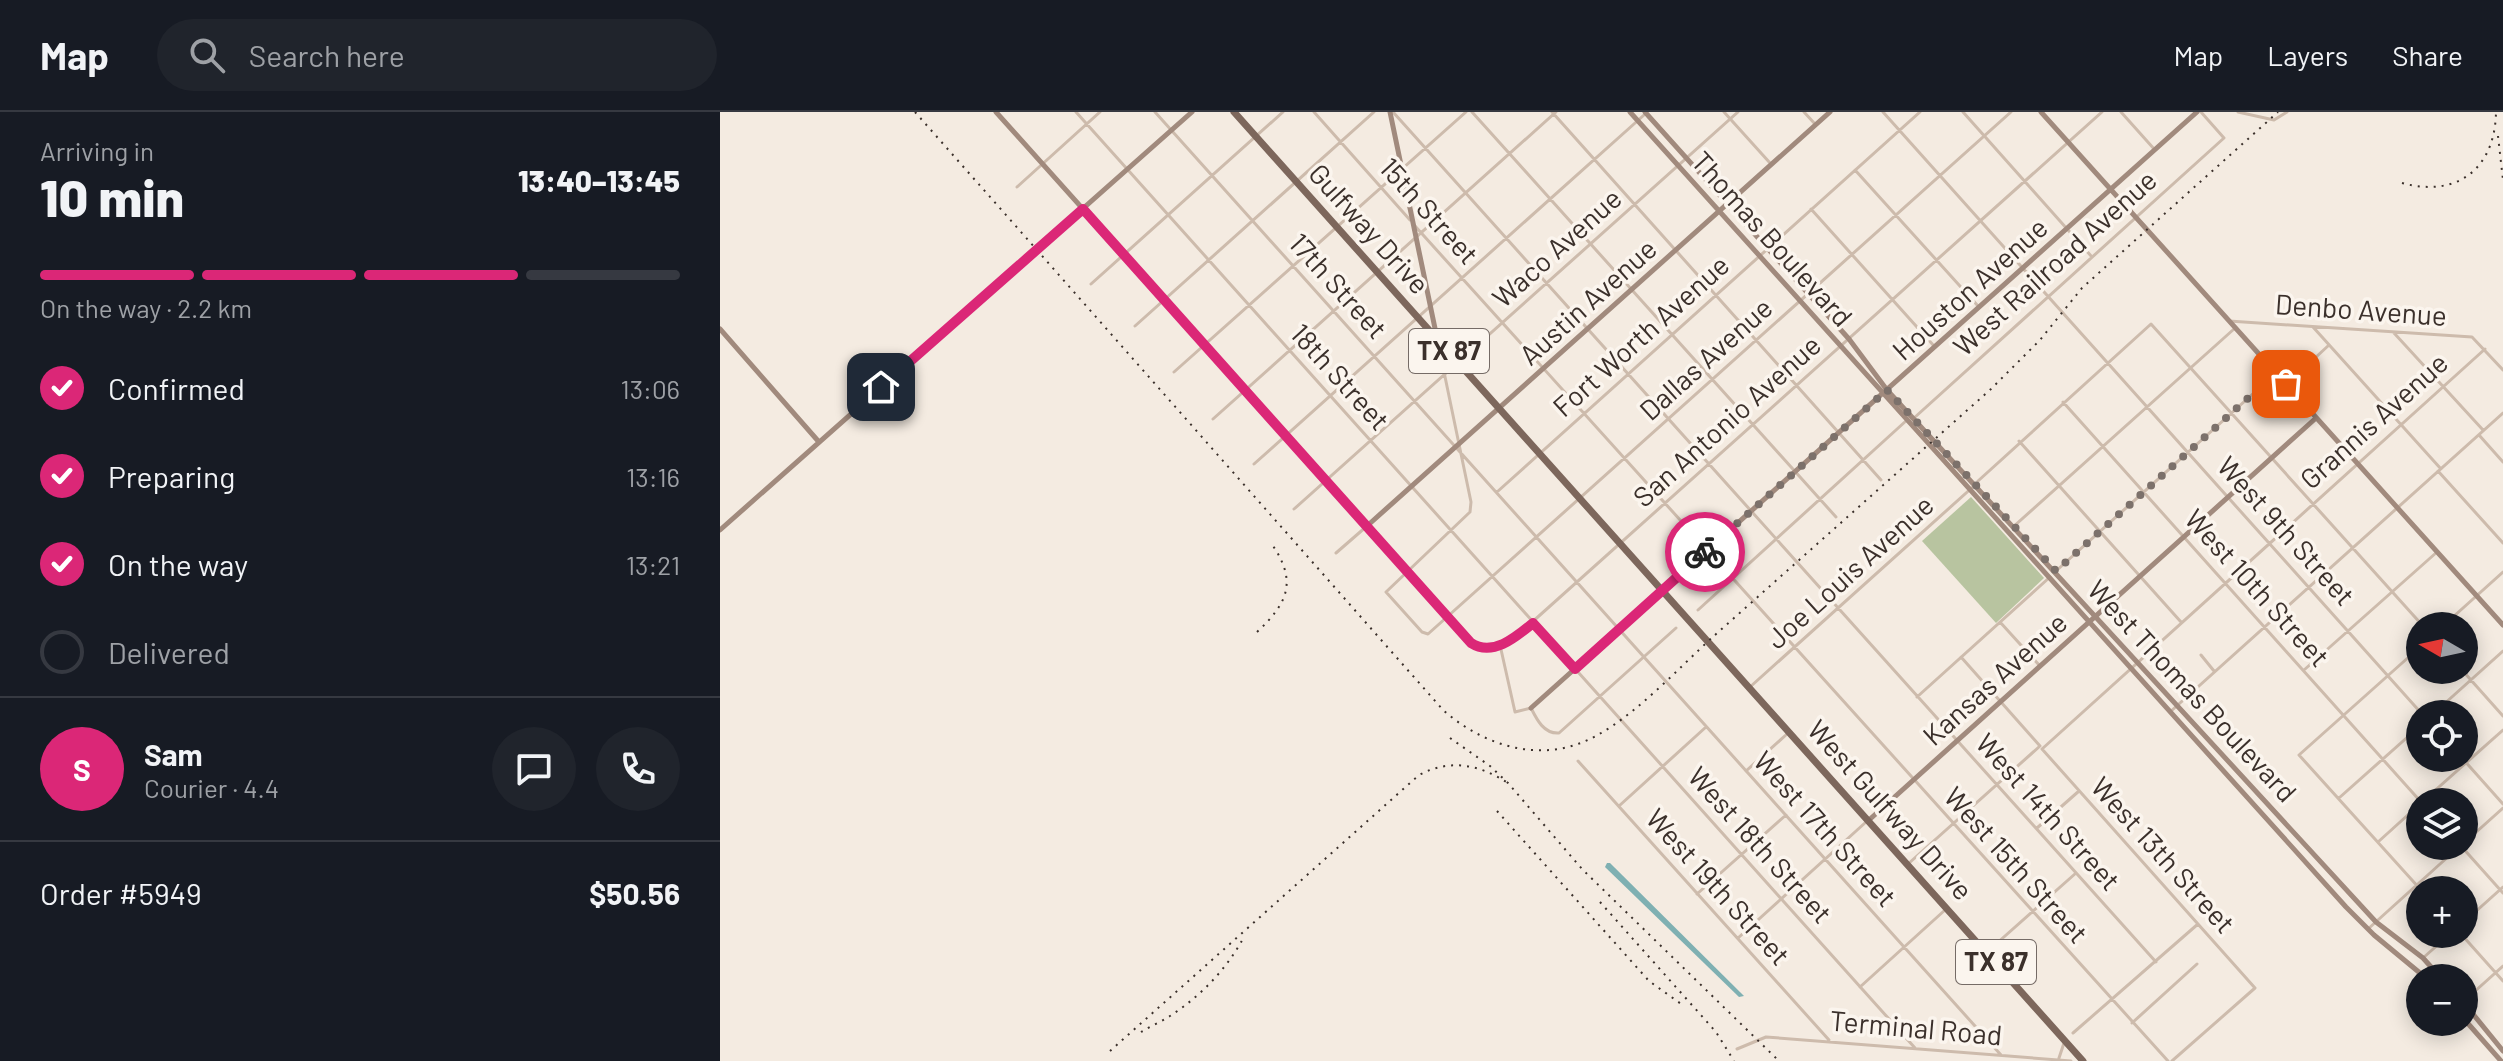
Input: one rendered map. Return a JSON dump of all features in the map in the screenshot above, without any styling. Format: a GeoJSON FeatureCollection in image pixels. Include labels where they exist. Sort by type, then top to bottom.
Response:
{"type":"FeatureCollection","features":[{"type":"Feature","properties":{"kind":"main road","name":"Gulfway Drive"},"geometry":{"type":"LineString","coordinates":[[1234,112],[1663,590]]}},
{"type":"Feature","properties":{"kind":"main road","name":"West Gulfway Drive"},"geometry":{"type":"LineString","coordinates":[[1663,590],[2083,1061]]}},
{"type":"Feature","properties":{"kind":"street"},"geometry":{"type":"LineString","coordinates":[[996,112],[1448,616]]}},
{"type":"Feature","properties":{"kind":"street"},"geometry":{"type":"LineString","coordinates":[[1002,119],[1010,112]]}},
{"type":"Feature","properties":{"kind":"street","name":"18th Street"},"geometry":{"type":"LineString","coordinates":[[1076,112],[1575,669]]}},
{"type":"Feature","properties":{"kind":"street"},"geometry":{"type":"LineString","coordinates":[[1017,187],[1100,112]]}},
{"type":"Feature","properties":{"kind":"street","name":"17th Street"},"geometry":{"type":"LineString","coordinates":[[1155,112],[1414,402],[1457,445]]}},
{"type":"Feature","properties":{"kind":"street"},"geometry":{"type":"LineString","coordinates":[[720,530],[1192,112]]}},
{"type":"Feature","properties":{"kind":"street"},"geometry":{"type":"LineString","coordinates":[[1091,284],[1283,112]]}},
{"type":"Feature","properties":{"kind":"street","name":"15th Street"},"geometry":{"type":"LineString","coordinates":[[1314,112],[1414,224]]}},
{"type":"Feature","properties":{"kind":"street"},"geometry":{"type":"LineString","coordinates":[[1135,326],[1374,112]]}},
{"type":"Feature","properties":{"kind":"street"},"geometry":{"type":"LineString","coordinates":[[1391,112],[1414,224],[1419,235],[1457,445],[1462,455],[1619,630]]}},
{"type":"Feature","properties":{"kind":"street","name":"West 14th Street"},"geometry":{"type":"LineString","coordinates":[[1391,112],[2156,962]]}},
{"type":"Feature","properties":{"kind":"street"},"geometry":{"type":"LineString","coordinates":[[1174,372],[1466,112]]}},
{"type":"Feature","properties":{"kind":"street"},"geometry":{"type":"LineString","coordinates":[[1472,112],[1836,517]]}},
{"type":"Feature","properties":{"kind":"street","name":"Thomas Boulevard"},"geometry":{"type":"LineString","coordinates":[[1630,112],[1885,392]]}},
{"type":"Feature","properties":{"kind":"street"},"geometry":{"type":"LineString","coordinates":[[1254,464],[1646,112]]}},
{"type":"Feature","properties":{"kind":"street","name":"Thomas Boulevard"},"geometry":{"type":"LineString","coordinates":[[1646,112],[1849,339],[1885,392]]}},
{"type":"Feature","properties":{"kind":"street"},"geometry":{"type":"LineString","coordinates":[[1724,112],[1771,164]]}},
{"type":"Feature","properties":{"kind":"street","name":"Waco Avenue"},"geometry":{"type":"LineString","coordinates":[[1294,509],[1738,112]]}},
{"type":"Feature","properties":{"kind":"street"},"geometry":{"type":"LineString","coordinates":[[1804,112],[1815,125]]}},
{"type":"Feature","properties":{"kind":"street","name":"Austin Avenue"},"geometry":{"type":"LineString","coordinates":[[1336,553],[1830,112]]}},
{"type":"Feature","properties":{"kind":"street","name":"West 9th Street"},"geometry":{"type":"LineString","coordinates":[[1883,112],[2409,700]]}},
{"type":"Feature","properties":{"kind":"street","name":"Fort Worth Avenue"},"geometry":{"type":"LineString","coordinates":[[1496,493],[1920,112]]}},
{"type":"Feature","properties":{"kind":"street"},"geometry":{"type":"LineString","coordinates":[[1963,112],[2092,257]]}},
{"type":"Feature","properties":{"kind":"street","name":"Dallas Avenue"},"geometry":{"type":"LineString","coordinates":[[1408,571],[1386,592],[1422,632],[1428,634],[2011,112]]}},
{"type":"Feature","properties":{"kind":"street"},"geometry":{"type":"LineString","coordinates":[[2041,112],[2503,625]]}},
{"type":"Feature","properties":{"kind":"street","name":"San Antonio Avenue"},"geometry":{"type":"LineString","coordinates":[[1448,616],[1477,647],[1511,641],[2102,112]]}},
{"type":"Feature","properties":{"kind":"street"},"geometry":{"type":"LineString","coordinates":[[2121,112],[2155,150]]}},
{"type":"Feature","properties":{"kind":"street","name":"Houston Avenue"},"geometry":{"type":"LineString","coordinates":[[1500,645],[1515,712],[1531,708],[2199,112]]}},
{"type":"Feature","properties":{"kind":"street","name":"West Railroad Avenue"},"geometry":{"type":"LineString","coordinates":[[1698,610],[2224,138],[2199,112]]}},
{"type":"Feature","properties":{"kind":"street"},"geometry":{"type":"LineString","coordinates":[[2238,112],[2274,120],[2287,112]]}},
{"type":"Feature","properties":{"kind":"street"},"geometry":{"type":"LineString","coordinates":[[1213,419],[1554,113],[1881,480]]}},
{"type":"Feature","properties":{"kind":"street"},"geometry":{"type":"LineString","coordinates":[[1855,170],[1979,307]]}},
{"type":"Feature","properties":{"kind":"street"},"geometry":{"type":"LineString","coordinates":[[1811,209],[1935,347]]}},
{"type":"Feature","properties":{"kind":"street","name":"15th Street"},"geometry":{"type":"LineString","coordinates":[[1419,235],[1462,278],[1707,551]]}},
{"type":"Feature","properties":{"kind":"street","name":"Denbo Avenue"},"geometry":{"type":"LineString","coordinates":[[2229,321],[2472,337],[2485,349]]}},
{"type":"Feature","properties":{"kind":"street","name":"Joe Louis Avenue"},"geometry":{"type":"LineString","coordinates":[[1750,687],[2151,324],[2192,368]]}},
{"type":"Feature","properties":{"kind":"street"},"geometry":{"type":"LineString","coordinates":[[2313,327],[2503,543]]}},
{"type":"Feature","properties":{"kind":"street"},"geometry":{"type":"LineString","coordinates":[[2013,527],[2235,328]]}},
{"type":"Feature","properties":{"kind":"street"},"geometry":{"type":"LineString","coordinates":[[720,329],[819,442]]}},
{"type":"Feature","properties":{"kind":"street"},"geometry":{"type":"LineString","coordinates":[[2394,333],[2483,431]]}},
{"type":"Feature","properties":{"kind":"street"},"geometry":{"type":"LineString","coordinates":[[2286,384],[2329,345]]}},
{"type":"Feature","properties":{"kind":"street"},"geometry":{"type":"LineString","coordinates":[[2485,349],[2503,370]]}},
{"type":"Feature","properties":{"kind":"street","name":"Grannis Avenue"},"geometry":{"type":"LineString","coordinates":[[1908,864],[2485,349]]}},
{"type":"Feature","properties":{"kind":"street"},"geometry":{"type":"LineString","coordinates":[[2192,368],[2411,612]]}},
{"type":"Feature","properties":{"kind":"street"},"geometry":{"type":"LineString","coordinates":[[1917,697],[2276,373]]}},
{"type":"Feature","properties":{"kind":"street","name":"West Thomas Boulevard"},"geometry":{"type":"LineString","coordinates":[[1885,392],[2056,571],[2376,922],[2428,964]]}},
{"type":"Feature","properties":{"kind":"street","name":"West 10th Street"},"geometry":{"type":"LineString","coordinates":[[2063,402],[2408,788]]}},
{"type":"Feature","properties":{"kind":"street"},"geometry":{"type":"LineString","coordinates":[[2170,712],[2503,413]]}},
{"type":"Feature","properties":{"kind":"street","name":"Kansas Avenue"},"geometry":{"type":"LineString","coordinates":[[1737,939],[2316,418]]}},
{"type":"Feature","properties":{"kind":"street"},"geometry":{"type":"LineString","coordinates":[[2479,435],[2503,462]]}},
{"type":"Feature","properties":{"kind":"street"},"geometry":{"type":"LineString","coordinates":[[2019,441],[2181,622]]}},
{"type":"Feature","properties":{"kind":"street"},"geometry":{"type":"LineString","coordinates":[[1408,571],[1468,517],[1471,507],[1462,455]]}},
{"type":"Feature","properties":{"kind":"street","name":"West Thomas Boulevard"},"geometry":{"type":"LineString","coordinates":[[1974,485],[2049,578],[2130,669],[2368,929],[2409,964]]}},
{"type":"Feature","properties":{"kind":"street","name":"West 15th Street"},"geometry":{"type":"LineString","coordinates":[[1707,551],[2112,1001],[2170,1061]]}},
{"type":"Feature","properties":{"kind":"street"},"geometry":{"type":"LineString","coordinates":[[2304,670],[2437,552]]}},
{"type":"Feature","properties":{"kind":"street"},"geometry":{"type":"LineString","coordinates":[[2459,612],[2503,572]]}},
{"type":"Feature","properties":{"kind":"street"},"geometry":{"type":"LineString","coordinates":[[2000,622],[2040,666]]}},
{"type":"Feature","properties":{"kind":"street"},"geometry":{"type":"LineString","coordinates":[[1531,708],[1545,729],[1553,734],[1559,733],[1676,628]]}},
{"type":"Feature","properties":{"kind":"street","name":"West 17th Street"},"geometry":{"type":"LineString","coordinates":[[1619,630],[2001,1055]]}},
{"type":"Feature","properties":{"kind":"street"},"geometry":{"type":"LineString","coordinates":[[2478,674],[2503,651]]}},
{"type":"Feature","properties":{"kind":"street"},"geometry":{"type":"LineString","coordinates":[[2201,655],[2215,672]]}},
{"type":"Feature","properties":{"kind":"street","name":"West 13th Street"},"geometry":{"type":"LineString","coordinates":[[1961,657],[2255,988],[2170,1061]]}},
{"type":"Feature","properties":{"kind":"street"},"geometry":{"type":"LineString","coordinates":[[2406,660],[2299,755],[2409,876]]}},
{"type":"Feature","properties":{"kind":"street","name":"West 18th Street"},"geometry":{"type":"LineString","coordinates":[[1575,669],[1915,1048]]}},
{"type":"Feature","properties":{"kind":"street"},"geometry":{"type":"LineString","coordinates":[[2449,700],[2467,684]]}},
{"type":"Feature","properties":{"kind":"street"},"geometry":{"type":"LineString","coordinates":[[2475,684],[2503,716]]}},
{"type":"Feature","properties":{"kind":"street"},"geometry":{"type":"LineString","coordinates":[[1619,806],[1706,727]]}},
{"type":"Feature","properties":{"kind":"street"},"geometry":{"type":"LineString","coordinates":[[2478,752],[2503,730]]}},
{"type":"Feature","properties":{"kind":"street"},"geometry":{"type":"LineString","coordinates":[[1746,771],[1790,731]]}},
{"type":"Feature","properties":{"kind":"street"},"geometry":{"type":"LineString","coordinates":[[2339,798],[2406,738]]}},
{"type":"Feature","properties":{"kind":"street","name":"West 19th Street"},"geometry":{"type":"LineString","coordinates":[[1578,761],[1829,1040]]}},
{"type":"Feature","properties":{"kind":"street"},"geometry":{"type":"LineString","coordinates":[[2229,777],[2237,769]]}},
{"type":"Feature","properties":{"kind":"street"},"geometry":{"type":"LineString","coordinates":[[2438,788],[2456,772]]}},
{"type":"Feature","properties":{"kind":"street"},"geometry":{"type":"LineString","coordinates":[[2474,772],[2503,806],[2478,830]]}},
{"type":"Feature","properties":{"kind":"street"},"geometry":{"type":"LineString","coordinates":[[2036,829],[2079,791]]}},
{"type":"Feature","properties":{"kind":"street"},"geometry":{"type":"LineString","coordinates":[[1697,894],[1786,815]]}},
{"type":"Feature","properties":{"kind":"street"},"geometry":{"type":"LineString","coordinates":[[2378,842],[2406,817]]}},
{"type":"Feature","properties":{"kind":"street"},"geometry":{"type":"LineString","coordinates":[[2427,876],[2445,860]]}},
{"type":"Feature","properties":{"kind":"street"},"geometry":{"type":"LineString","coordinates":[[2475,860],[2502,890],[2478,910]]}},
{"type":"Feature","properties":{"kind":"street"},"geometry":{"type":"LineString","coordinates":[[1987,952],[2076,873]]}},
{"type":"Feature","properties":{"kind":"street"},"geometry":{"type":"LineString","coordinates":[[2368,929],[2406,895]]}},
{"type":"Feature","properties":{"kind":"street"},"geometry":{"type":"LineString","coordinates":[[1860,987],[1948,908]]}},
{"type":"Feature","properties":{"kind":"street"},"geometry":{"type":"LineString","coordinates":[[2073,1033],[2198,924]]}},
{"type":"Feature","properties":{"kind":"street"},"geometry":{"type":"LineString","coordinates":[[2423,958],[2434,948]]}},
{"type":"Feature","properties":{"kind":"street"},"geometry":{"type":"LineString","coordinates":[[2474,948],[2503,981]]}},
{"type":"Feature","properties":{"kind":"street"},"geometry":{"type":"LineString","coordinates":[[2132,1023],[2197,964]]}},
{"type":"Feature","properties":{"kind":"street"},"geometry":{"type":"LineString","coordinates":[[2478,989],[2503,966]]}},
{"type":"Feature","properties":{"kind":"street"},"geometry":{"type":"LineString","coordinates":[[2478,1020],[2503,1051]]}},
{"type":"Feature","properties":{"kind":"street"},"geometry":{"type":"LineString","coordinates":[[2478,1035],[2501,1061]]}},
{"type":"Feature","properties":{"kind":"street","name":"Terminal Road"},"geometry":{"type":"LineString","coordinates":[[1737,1049],[1766,1037],[2071,1061]]}},
{"type":"Feature","properties":{"kind":"street"},"geometry":{"type":"LineString","coordinates":[[2057,1060],[2063,1053],[2064,1040]]}},
{"type":"Feature","properties":{"kind":"green space"},"geometry":{"type":"Polygon","coordinates":[[[1971,497],[2044,578],[1996,623],[1922,541],[1971,497]]]}},
{"type":"Feature","properties":{"kind":"water"},"geometry":{"type":"Polygon","coordinates":[[[1607,863],[1744,996],[1739,997],[1605,867],[1607,863]]]}},
{"type":"Feature","properties":{"kind":"railway"},"geometry":{"type":"LineString","coordinates":[[915,112],[1443,710],[1489,739],[1524,749],[1542,750],[1560,749],[1596,736],[1650,696],[1991,389],[2040,340],[2082,288],[2278,112]]}},
{"type":"Feature","properties":{"kind":"railway"},"geometry":{"type":"LineString","coordinates":[[2402,183],[2422,187],[2440,186],[2456,182],[2469,174],[2489,149],[2496,112]]}},
{"type":"Feature","properties":{"kind":"railway"},"geometry":{"type":"LineString","coordinates":[[2498,136],[2503,180]]}},
{"type":"Feature","properties":{"kind":"railway"},"geometry":{"type":"LineString","coordinates":[[1257,632],[1276,611],[1286,591],[1285,569],[1271,543]]}},
{"type":"Feature","properties":{"kind":"railway"},"geometry":{"type":"LineString","coordinates":[[1450,738],[1508,783],[1582,869],[1779,1061]]}},
{"type":"Feature","properties":{"kind":"railway"},"geometry":{"type":"LineString","coordinates":[[1110,1051],[1419,775],[1454,765],[1476,768],[1508,783]]}},
{"type":"Feature","properties":{"kind":"railway"},"geometry":{"type":"LineString","coordinates":[[1497,811],[1649,981],[1684,1006]]}},
{"type":"Feature","properties":{"kind":"railway"},"geometry":{"type":"LineString","coordinates":[[1600,902],[1716,1032],[1734,1061]]}},
{"type":"Feature","properties":{"kind":"railway"},"geometry":{"type":"LineString","coordinates":[[1141,1032],[1173,1014],[1204,989],[1222,970],[1244,937]]}},
{"type":"Feature","properties":{"kind":"way so far"},"geometry":{"type":"LineString","coordinates":[[1705,552],[1887,390],[2056,571],[2276,373],[2286,384]]}},
{"type":"Feature","properties":{"kind":"route"},"geometry":{"type":"LineString","coordinates":[[881,387],[1083,209],[1477,647],[1511,641],[1533,623],[1575,669],[1705,552]]}}]}
